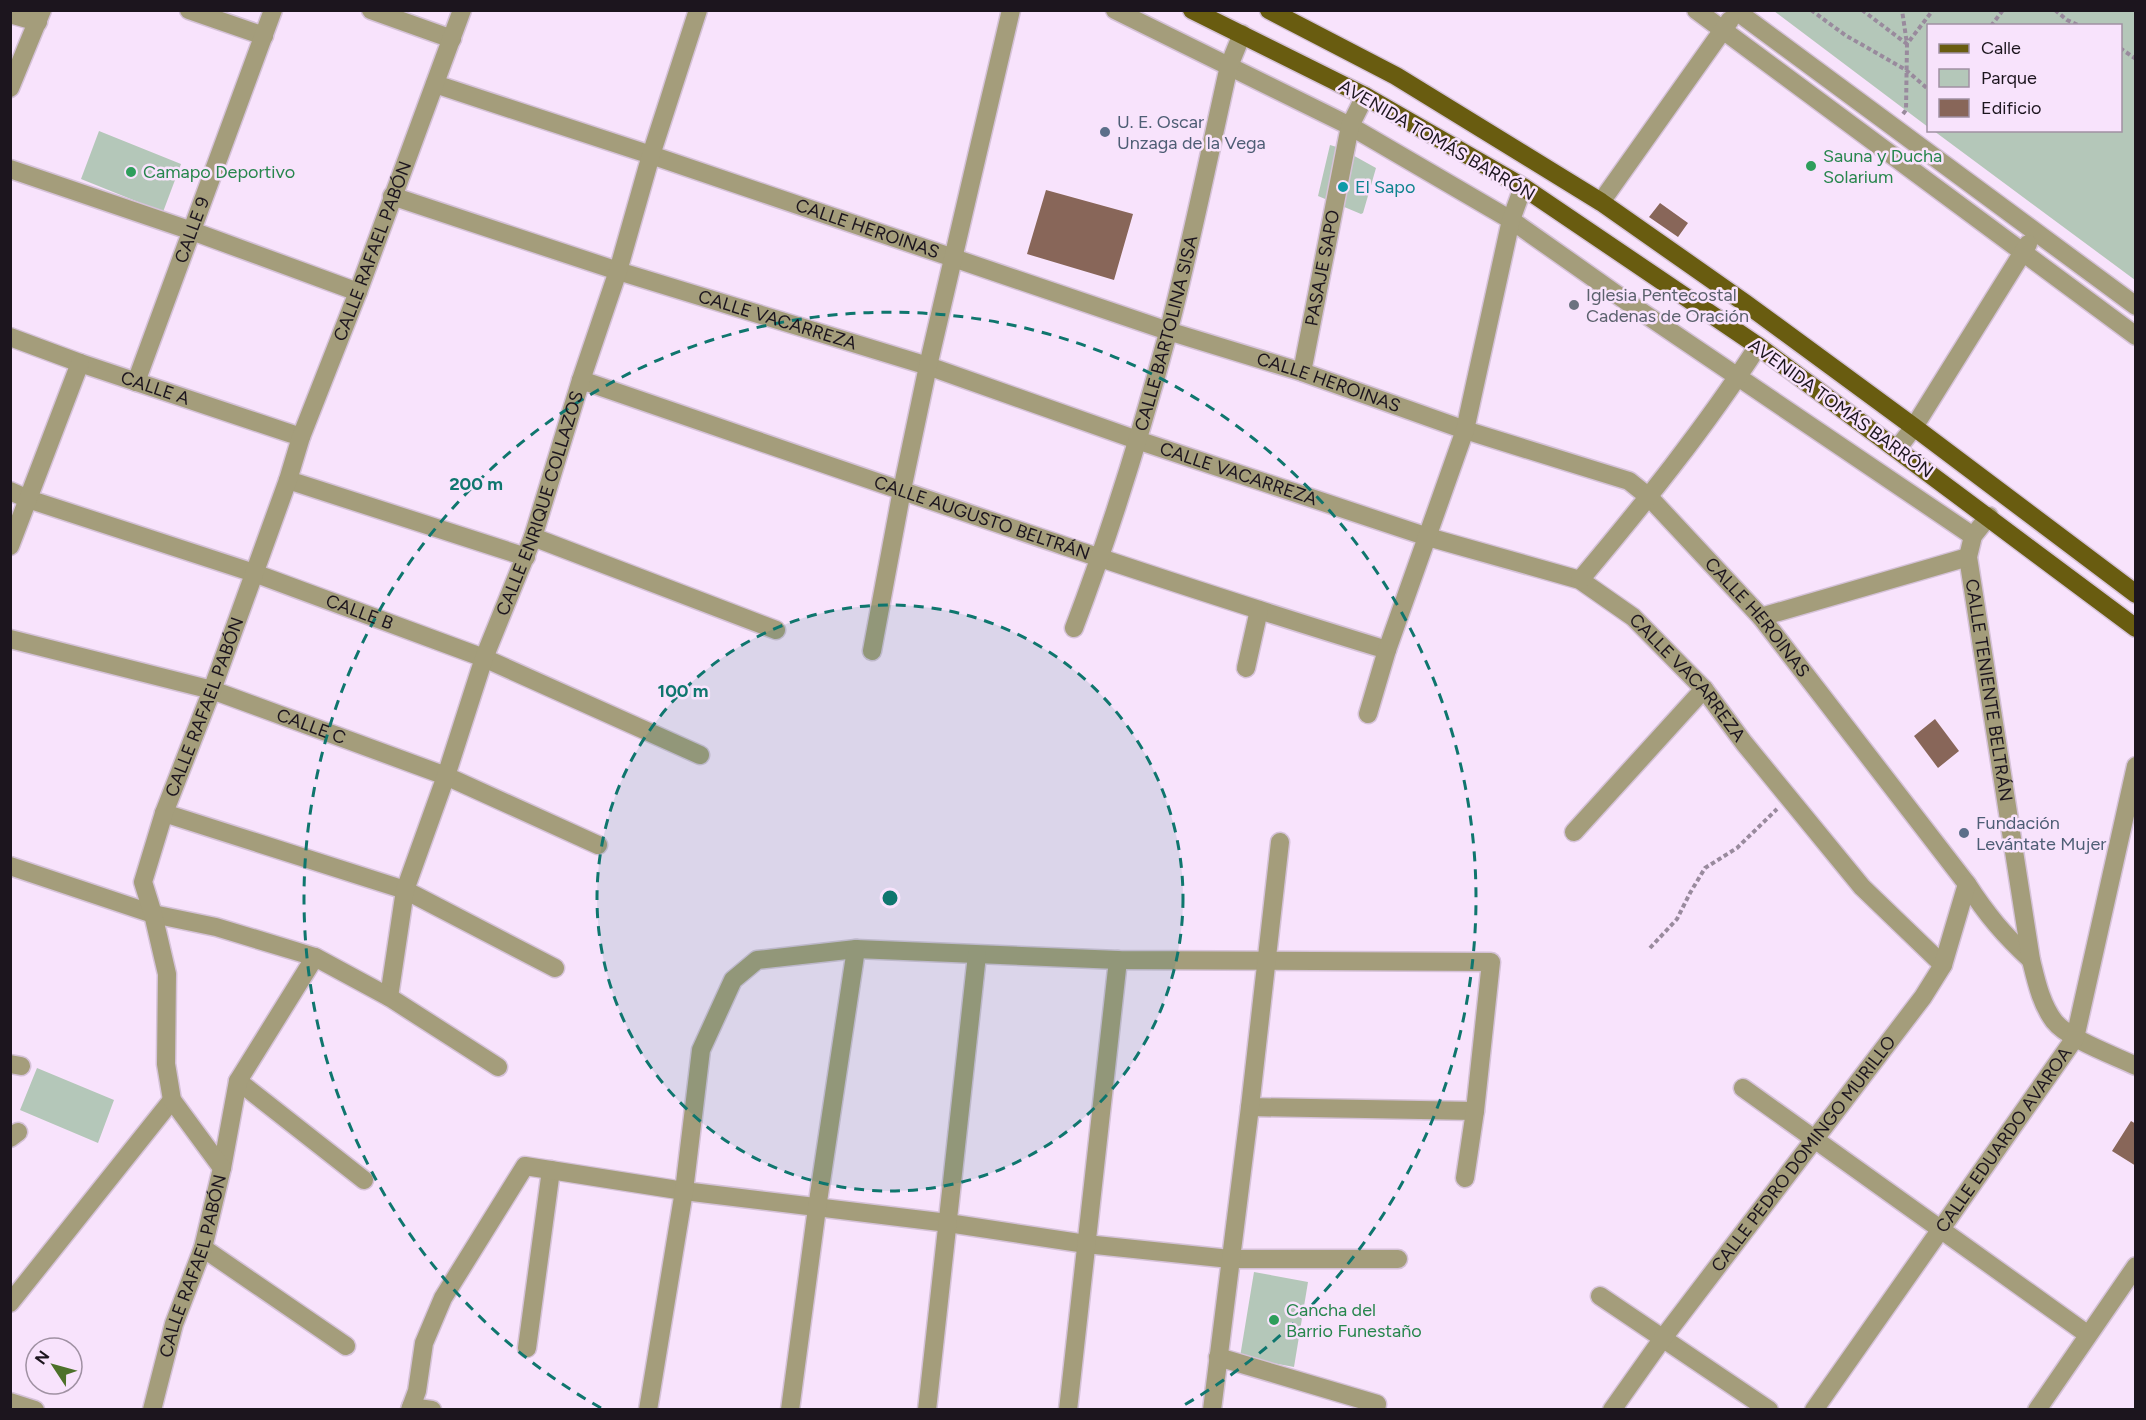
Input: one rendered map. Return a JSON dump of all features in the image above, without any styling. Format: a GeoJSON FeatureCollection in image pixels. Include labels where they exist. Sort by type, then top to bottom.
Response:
{"type":"FeatureCollection","features":[{"type":"Feature","properties":{"kind":"main road","name":"AVENIDA TOMÁS BARRÓN"},"geometry":{"type":"LineString","coordinates":[[1192,10],[1365,96],[1523,187],[1758,346],[1989,516],[2136,628]]}},
{"type":"Feature","properties":{"kind":"main road","name":"AVENIDA TOMÁS BARRÓN"},"geometry":{"type":"LineString","coordinates":[[1277,12],[1396,76],[1601,202],[1745,303],[2136,594]]}},
{"type":"Feature","properties":{"kind":"street"},"geometry":{"type":"LineString","coordinates":[[189,10],[264,36]]}},
{"type":"Feature","properties":{"kind":"street","name":"CALLE 9"},"geometry":{"type":"LineString","coordinates":[[136,382],[273,10]]}},
{"type":"Feature","properties":{"kind":"street"},"geometry":{"type":"LineString","coordinates":[[371,10],[452,39]]}},
{"type":"Feature","properties":{"kind":"street","name":"CALLE RAFAEL PABÓN"},"geometry":{"type":"LineString","coordinates":[[152,1410],[174,1324],[203,1248],[222,1168],[172,1101],[166,1064],[167,974],[143,882],[164,813],[212,690],[288,480],[301,437],[358,292],[462,10]]}},
{"type":"Feature","properties":{"kind":"street","name":"CALLE ENRIQUE COLLAZOS"},"geometry":{"type":"LineString","coordinates":[[389,997],[405,890],[446,776],[484,658],[533,537],[698,10]]}},
{"type":"Feature","properties":{"kind":"street"},"geometry":{"type":"LineString","coordinates":[[872,651],[928,366],[1011,10]]}},
{"type":"Feature","properties":{"kind":"street"},"geometry":{"type":"LineString","coordinates":[[1115,10],[1350,126],[1511,220],[1973,536]]}},
{"type":"Feature","properties":{"kind":"street"},"geometry":{"type":"LineString","coordinates":[[1696,10],[2136,336]]}},
{"type":"Feature","properties":{"kind":"street"},"geometry":{"type":"LineString","coordinates":[[1601,202],[1735,11],[2136,306]]}},
{"type":"Feature","properties":{"kind":"street"},"geometry":{"type":"LineString","coordinates":[[10,14],[40,16],[10,88]]}},
{"type":"Feature","properties":{"kind":"street","name":"CALLE BARTOLINA SISA"},"geometry":{"type":"LineString","coordinates":[[1074,628],[1101,558],[1168,331],[1229,66],[1242,34]]}},
{"type":"Feature","properties":{"kind":"street","name":"CALLE HEROINAS"},"geometry":{"type":"LineString","coordinates":[[435,84],[1168,331],[1302,372],[1465,430],[1629,482],[1649,497],[1761,617],[1967,884],[1987,915],[2004,935],[2031,960]]}},
{"type":"Feature","properties":{"kind":"street","name":"PASAJE SAPO"},"geometry":{"type":"LineString","coordinates":[[1302,372],[1350,126],[1365,96]]}},
{"type":"Feature","properties":{"kind":"street"},"geometry":{"type":"LineString","coordinates":[[10,169],[192,231],[358,292]]}},
{"type":"Feature","properties":{"kind":"street"},"geometry":{"type":"LineString","coordinates":[[1368,714],[1387,650],[1465,430],[1511,220],[1523,187]]}},
{"type":"Feature","properties":{"kind":"street","name":"CALLE VACARREZA"},"geometry":{"type":"LineString","coordinates":[[392,196],[618,271],[928,366],[1137,440],[1428,537],[1580,580],[1633,617],[1704,689],[1744,743],[1862,887],[1943,965]]}},
{"type":"Feature","properties":{"kind":"street"},"geometry":{"type":"LineString","coordinates":[[1897,449],[1914,427],[2023,254],[2034,231]]}},
{"type":"Feature","properties":{"kind":"street","name":"CALLE A"},"geometry":{"type":"LineString","coordinates":[[10,337],[80,363],[301,437]]}},
{"type":"Feature","properties":{"kind":"street"},"geometry":{"type":"LineString","coordinates":[[1580,580],[1649,497],[1738,377],[1758,346]]}},
{"type":"Feature","properties":{"kind":"street"},"geometry":{"type":"LineString","coordinates":[[10,546],[80,363]]}},
{"type":"Feature","properties":{"kind":"street","name":"CALLE AUGUSTO BELTRÁN"},"geometry":{"type":"LineString","coordinates":[[581,380],[1101,558],[1387,650]]}},
{"type":"Feature","properties":{"kind":"street"},"geometry":{"type":"LineString","coordinates":[[288,480],[525,557]]}},
{"type":"Feature","properties":{"kind":"street","name":"CALLE B"},"geometry":{"type":"LineString","coordinates":[[10,491],[28,499],[254,573],[484,658],[700,755]]}},
{"type":"Feature","properties":{"kind":"street","name":"CALLE TENIENTE BELTRÁN"},"geometry":{"type":"LineString","coordinates":[[1989,516],[1973,536],[1968,557],[2031,960],[2038,988],[2054,1021],[2075,1038],[2136,1066]]}},
{"type":"Feature","properties":{"kind":"street"},"geometry":{"type":"LineString","coordinates":[[533,537],[776,630]]}},
{"type":"Feature","properties":{"kind":"street"},"geometry":{"type":"LineString","coordinates":[[1761,617],[1968,557]]}},
{"type":"Feature","properties":{"kind":"street"},"geometry":{"type":"LineString","coordinates":[[1246,668],[1259,610]]}},
{"type":"Feature","properties":{"kind":"street","name":"CALLE C"},"geometry":{"type":"LineString","coordinates":[[10,639],[212,690],[446,776],[598,845]]}},
{"type":"Feature","properties":{"kind":"street"},"geometry":{"type":"LineString","coordinates":[[1574,832],[1704,689]]}},
{"type":"Feature","properties":{"kind":"street","name":"CALLE EDUARDO AVAROA"},"geometry":{"type":"LineString","coordinates":[[1814,1410],[2075,1038],[2136,766]]}},
{"type":"Feature","properties":{"kind":"street"},"geometry":{"type":"LineString","coordinates":[[164,813],[405,890],[555,968]]}},
{"type":"Feature","properties":{"kind":"street"},"geometry":{"type":"LineString","coordinates":[[1212,1410],[1268,961],[1280,842]]}},
{"type":"Feature","properties":{"kind":"street"},"geometry":{"type":"LineString","coordinates":[[10,866],[153,914],[216,927],[315,957],[389,997],[498,1067]]}},
{"type":"Feature","properties":{"kind":"street","name":"CALLE PEDRO DOMINGO MURILLO"},"geometry":{"type":"LineString","coordinates":[[1612,1410],[1663,1338],[1923,997],[1943,965],[1967,884]]}},
{"type":"Feature","properties":{"kind":"street"},"geometry":{"type":"LineString","coordinates":[[790,1410],[817,1209],[856,950]]}},
{"type":"Feature","properties":{"kind":"street"},"geometry":{"type":"LineString","coordinates":[[648,1410],[684,1191],[701,1050],[733,980],[757,960],[856,950],[1118,960],[1491,962],[1475,1111],[1465,1178]]}},
{"type":"Feature","properties":{"kind":"street"},"geometry":{"type":"LineString","coordinates":[[927,1410],[977,955]]}},
{"type":"Feature","properties":{"kind":"street"},"geometry":{"type":"LineString","coordinates":[[222,1168],[238,1081],[315,957]]}},
{"type":"Feature","properties":{"kind":"street"},"geometry":{"type":"LineString","coordinates":[[1068,1410],[1118,960]]}},
{"type":"Feature","properties":{"kind":"street"},"geometry":{"type":"LineString","coordinates":[[238,1081],[364,1180]]}},
{"type":"Feature","properties":{"kind":"street"},"geometry":{"type":"LineString","coordinates":[[1743,1088],[2087,1334]]}},
{"type":"Feature","properties":{"kind":"street"},"geometry":{"type":"LineString","coordinates":[[10,1303],[172,1101]]}},
{"type":"Feature","properties":{"kind":"street"},"geometry":{"type":"LineString","coordinates":[[1250,1107],[1475,1111]]}},
{"type":"Feature","properties":{"kind":"street"},"geometry":{"type":"LineString","coordinates":[[432,1410],[411,1408],[417,1391],[424,1343],[443,1298],[525,1167],[684,1191],[817,1209],[948,1223],[1086,1244],[1230,1259],[1398,1259]]}},
{"type":"Feature","properties":{"kind":"street"},"geometry":{"type":"LineString","coordinates":[[527,1348],[551,1170]]}},
{"type":"Feature","properties":{"kind":"street"},"geometry":{"type":"LineString","coordinates":[[203,1248],[346,1346]]}},
{"type":"Feature","properties":{"kind":"street"},"geometry":{"type":"LineString","coordinates":[[2037,1410],[2087,1334],[2135,1268]]}},
{"type":"Feature","properties":{"kind":"street"},"geometry":{"type":"LineString","coordinates":[[1600,1296],[1769,1410]]}},
{"type":"Feature","properties":{"kind":"street"},"geometry":{"type":"LineString","coordinates":[[1218,1357],[1377,1404],[1376,1410]]}},
{"type":"Feature","properties":{"kind":"street"},"geometry":{"type":"LineString","coordinates":[[10,1402],[35,1410]]}},
{"type":"Feature","properties":{"kind":"path"},"geometry":{"type":"LineString","coordinates":[[1811,10],[1845,36],[1906,70],[1927,88]]}},
{"type":"Feature","properties":{"kind":"path"},"geometry":{"type":"LineString","coordinates":[[1862,10],[1907,44]]}},
{"type":"Feature","properties":{"kind":"path"},"geometry":{"type":"LineString","coordinates":[[1893,128],[1906,110],[1907,44],[1902,10]]}},
{"type":"Feature","properties":{"kind":"path"},"geometry":{"type":"LineString","coordinates":[[1907,44],[1933,10]]}},
{"type":"Feature","properties":{"kind":"path"},"geometry":{"type":"LineString","coordinates":[[1992,24],[2003,10]]}},
{"type":"Feature","properties":{"kind":"path"},"geometry":{"type":"LineString","coordinates":[[2055,10],[2076,24]]}},
{"type":"Feature","properties":{"kind":"path"},"geometry":{"type":"LineString","coordinates":[[2122,49],[2136,58]]}},
{"type":"Feature","properties":{"kind":"path"},"geometry":{"type":"LineString","coordinates":[[1650,948],[1677,919],[1705,868],[1737,848],[1789,798]]}},
{"type":"Feature","properties":{"kind":"green space"},"geometry":{"type":"Polygon","coordinates":[[[1774,11],[2135,11],[2135,280],[1935,132],[2122,132],[2122,24],[1927,24],[1927,126],[1774,11]]]}},
{"type":"Feature","properties":{"kind":"green space","name":"Camapo Deportivo"},"geometry":{"type":"Polygon","coordinates":[[[99,131],[181,164],[163,212],[81,179],[99,131]]]}},
{"type":"Feature","properties":{"kind":"green space"},"geometry":{"type":"Polygon","coordinates":[[[1330,145],[1376,168],[1361,214],[1318,196],[1330,145]]]}},
{"type":"Feature","properties":{"kind":"green space"},"geometry":{"type":"Polygon","coordinates":[[[37,1068],[114,1100],[98,1143],[20,1110],[37,1068]]]}},
{"type":"Feature","properties":{"kind":"green space","name":"Cancha del Barrio Funestaño"},"geometry":{"type":"Polygon","coordinates":[[[1254,1272],[1308,1282],[1294,1367],[1240,1357],[1254,1272]]]}},
{"type":"Feature","properties":{"kind":"building"},"geometry":{"type":"Polygon","coordinates":[[[1046,190],[1133,214],[1114,280],[1027,254],[1046,190]]]}},
{"type":"Feature","properties":{"kind":"building"},"geometry":{"type":"Polygon","coordinates":[[[1660,203],[1688,223],[1678,237],[1649,217],[1660,203]]]}},
{"type":"Feature","properties":{"kind":"building"},"geometry":{"type":"Polygon","coordinates":[[[1935,719],[1959,751],[1938,768],[1914,736],[1935,719]]]}},
{"type":"Feature","properties":{"kind":"building"},"geometry":{"type":"Polygon","coordinates":[[[2131,1121],[2136,1124],[2136,1166],[2112,1151],[2131,1121]]]}},
{"type":"Feature","properties":{"kind":"place","name":"U. E. Oscar Unzaga de la Vega"},"geometry":{"type":"Point","coordinates":[1105,132]}},
{"type":"Feature","properties":{"kind":"place","name":"Sauna y Ducha Solarium"},"geometry":{"type":"Point","coordinates":[1811,166]}},
{"type":"Feature","properties":{"kind":"place","name":"Camapo Deportivo"},"geometry":{"type":"Point","coordinates":[131,172]}},
{"type":"Feature","properties":{"kind":"place","name":"El Sapo"},"geometry":{"type":"Point","coordinates":[1343,187]}},
{"type":"Feature","properties":{"kind":"place","name":"Iglesia Pentecostal Cadenas de Oración"},"geometry":{"type":"Point","coordinates":[1574,305]}},
{"type":"Feature","properties":{"kind":"place","name":"Fundación Levántate Mujer"},"geometry":{"type":"Point","coordinates":[1964,833]}},
{"type":"Feature","properties":{"kind":"place","name":"Cancha del Barrio Funestaño"},"geometry":{"type":"Point","coordinates":[1274,1320]}}]}
